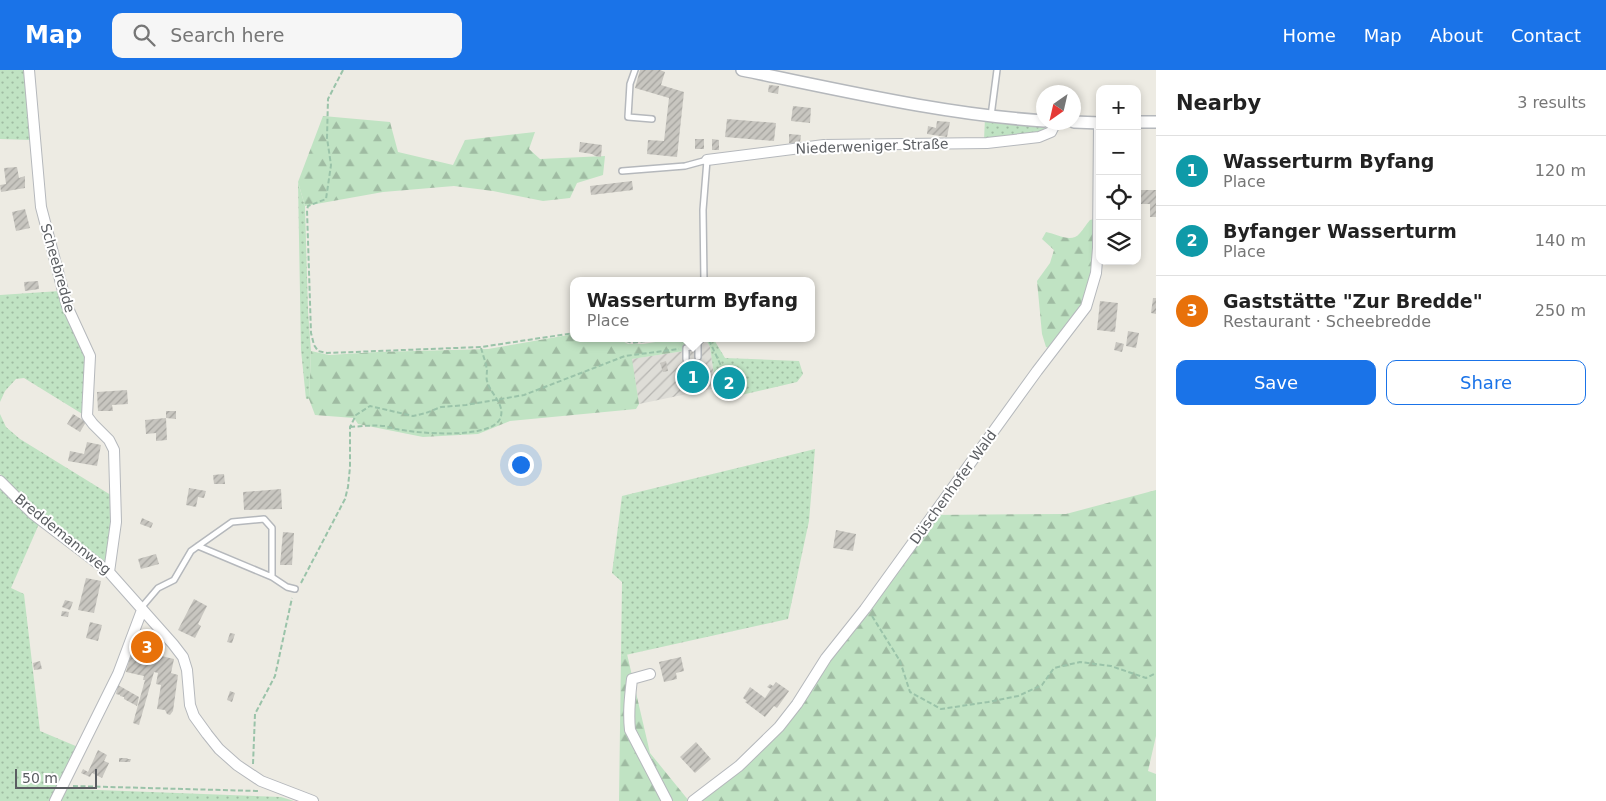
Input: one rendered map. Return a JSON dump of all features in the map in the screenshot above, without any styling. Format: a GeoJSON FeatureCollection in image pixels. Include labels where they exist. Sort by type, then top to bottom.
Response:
{"type":"FeatureCollection","features":[{"type":"Feature","properties":{"kind":"street","name":"Scheebredde"},"geometry":{"type":"LineString","coordinates":[[29,70],[41,207],[67,306],[90,356],[87,416],[110,440],[114,450],[116,522],[109,572]]}},
{"type":"Feature","properties":{"kind":"street"},"geometry":{"type":"LineString","coordinates":[[742,70],[881,98],[991,116],[1036,120]]}},
{"type":"Feature","properties":{"kind":"street"},"geometry":{"type":"LineString","coordinates":[[1081,122],[1096,123]]}},
{"type":"Feature","properties":{"kind":"street"},"geometry":{"type":"LineString","coordinates":[[1141,122],[1156,122]]}},
{"type":"Feature","properties":{"kind":"street","name":"Niederweniger Straße"},"geometry":{"type":"LineString","coordinates":[[707,160],[824,145],[987,143],[1039,137],[1052,130]]}},
{"type":"Feature","properties":{"kind":"street","name":"Düschenhofer Wald"},"geometry":{"type":"LineString","coordinates":[[694,801],[739,766],[779,727],[797,704],[826,658],[865,609],[1037,371],[1086,307],[1096,273],[1098,248],[1099,130]]}},
{"type":"Feature","properties":{"kind":"street","name":"Breddemannweg"},"geometry":{"type":"LineString","coordinates":[[0,481],[33,514],[109,572],[183,658],[187,670],[190,705],[198,722],[220,749],[252,776],[272,787],[313,801]]}},
{"type":"Feature","properties":{"kind":"street"},"geometry":{"type":"LineString","coordinates":[[55,801],[118,674],[142,609]]}},
{"type":"Feature","properties":{"kind":"street"},"geometry":{"type":"LineString","coordinates":[[650,674],[632,679],[628,710],[630,730],[667,801]]}},
{"type":"Feature","properties":{"kind":"lane"},"geometry":{"type":"LineString","coordinates":[[635,70],[630,84],[628,117],[652,119]]}},
{"type":"Feature","properties":{"kind":"lane"},"geometry":{"type":"LineString","coordinates":[[991,116],[997,70]]}},
{"type":"Feature","properties":{"kind":"lane"},"geometry":{"type":"LineString","coordinates":[[704,277],[703,210],[707,160]]}},
{"type":"Feature","properties":{"kind":"lane","name":"Niederweniger Straße"},"geometry":{"type":"LineString","coordinates":[[622,172],[685,166],[707,160]]}},
{"type":"Feature","properties":{"kind":"lane"},"geometry":{"type":"LineString","coordinates":[[686,359],[686,348],[698,344],[698,357]]}},
{"type":"Feature","properties":{"kind":"lane"},"geometry":{"type":"LineString","coordinates":[[142,609],[158,588],[174,580],[191,551],[232,522],[264,519],[272,528],[272,577]]}},
{"type":"Feature","properties":{"kind":"lane"},"geometry":{"type":"LineString","coordinates":[[198,546],[272,577],[287,587],[296,589]]}},
{"type":"Feature","properties":{"kind":"path"},"geometry":{"type":"LineString","coordinates":[[344,70],[328,99],[327,138],[331,165],[326,199],[308,206],[307,210],[311,333],[314,345],[318,351],[327,353],[481,347],[570,333]]}},
{"type":"Feature","properties":{"kind":"path"},"geometry":{"type":"LineString","coordinates":[[710,342],[729,383]]}},
{"type":"Feature","properties":{"kind":"path"},"geometry":{"type":"LineString","coordinates":[[350,427],[386,426],[428,432],[474,432],[496,424],[502,414],[498,400],[487,382],[487,368],[481,347]]}},
{"type":"Feature","properties":{"kind":"path"},"geometry":{"type":"LineString","coordinates":[[252,776],[256,714],[275,676],[289,608],[296,589],[345,499],[350,468],[350,427],[356,415],[370,406],[413,416],[426,414],[441,407],[524,396],[625,356],[686,348]]}},
{"type":"Feature","properties":{"kind":"path"},"geometry":{"type":"LineString","coordinates":[[865,609],[875,618],[900,661],[910,692],[941,709],[1018,696],[1042,685],[1054,668],[1080,662],[1111,666],[1146,678],[1156,673]]}},
{"type":"Feature","properties":{"kind":"path"},"geometry":{"type":"LineString","coordinates":[[64,786],[256,792],[272,787]]}},
{"type":"Feature","properties":{"kind":"shaded area"},"geometry":{"type":"Polygon","coordinates":[[[707,342],[710,347],[716,388],[639,404],[631,359],[684,351],[683,345],[707,342]]]}},
{"type":"Feature","properties":{"kind":"green space"},"geometry":{"type":"Polygon","coordinates":[[[0,70],[26,70],[31,140],[0,139],[0,70]]]}},
{"type":"Feature","properties":{"kind":"green space"},"geometry":{"type":"Polygon","coordinates":[[[323,116],[390,122],[398,152],[453,165],[465,140],[535,132],[529,149],[540,159],[605,156],[603,175],[577,183],[570,198],[543,201],[493,191],[454,186],[383,192],[305,206],[298,182],[323,116]]]}},
{"type":"Feature","properties":{"kind":"green space"},"geometry":{"type":"Polygon","coordinates":[[[985,118],[1036,124],[1036,130],[1045,131],[1041,134],[984,140],[985,118]]]}},
{"type":"Feature","properties":{"kind":"green space"},"geometry":{"type":"Polygon","coordinates":[[[298,182],[305,206],[311,351],[309,399],[306,399],[301,350],[298,182]]]}},
{"type":"Feature","properties":{"kind":"green space"},"geometry":{"type":"Polygon","coordinates":[[[1096,218],[1096,234],[1088,299],[1051,349],[1046,347],[1042,334],[1037,281],[1050,263],[1054,250],[1042,239],[1046,232],[1073,238],[1080,233],[1090,220],[1096,218]]]}},
{"type":"Feature","properties":{"kind":"green space"},"geometry":{"type":"Polygon","coordinates":[[[60,291],[88,360],[84,415],[24,378],[16,379],[5,391],[0,402],[0,295],[60,291]]]}},
{"type":"Feature","properties":{"kind":"green space"},"geometry":{"type":"Polygon","coordinates":[[[570,335],[570,342],[643,344],[655,342],[693,342],[683,345],[684,351],[632,359],[639,404],[636,409],[510,421],[478,434],[423,437],[358,424],[354,418],[315,415],[309,399],[311,351],[329,355],[488,349],[570,335]]]}},
{"type":"Feature","properties":{"kind":"green space"},"geometry":{"type":"Polygon","coordinates":[[[707,342],[715,342],[725,358],[799,361],[803,374],[797,382],[741,395],[716,388],[710,347],[707,342]]]}},
{"type":"Feature","properties":{"kind":"green space"},"geometry":{"type":"Polygon","coordinates":[[[0,414],[6,427],[20,439],[114,497],[108,564],[46,520],[0,474],[0,414]]]}},
{"type":"Feature","properties":{"kind":"green space"},"geometry":{"type":"Polygon","coordinates":[[[815,449],[809,521],[788,619],[621,656],[622,582],[612,573],[622,496],[815,449]]]}},
{"type":"Feature","properties":{"kind":"green space"},"geometry":{"type":"Polygon","coordinates":[[[0,486],[39,524],[11,588],[24,594],[40,731],[78,747],[60,787],[281,797],[294,801],[0,801],[0,486]]]}},
{"type":"Feature","properties":{"kind":"green space"},"geometry":{"type":"Polygon","coordinates":[[[1156,490],[1156,736],[1148,771],[1156,774],[1156,801],[689,801],[778,727],[929,515],[1066,514],[1156,490]]]}},
{"type":"Feature","properties":{"kind":"green space"},"geometry":{"type":"Polygon","coordinates":[[[627,654],[650,753],[689,801],[619,801],[621,656],[627,654]]]}},
{"type":"Feature","properties":{"kind":"building"},"geometry":{"type":"Polygon","coordinates":[[[640,70],[660,70],[665,72],[661,85],[684,92],[677,157],[647,154],[648,140],[664,141],[669,98],[635,88],[640,70]]]}},
{"type":"Feature","properties":{"kind":"building"},"geometry":{"type":"Polygon","coordinates":[[[769,85],[779,86],[778,94],[768,92],[769,85]]]}},
{"type":"Feature","properties":{"kind":"building"},"geometry":{"type":"Polygon","coordinates":[[[793,106],[811,108],[810,123],[791,121],[793,106]]]}},
{"type":"Feature","properties":{"kind":"building"},"geometry":{"type":"Polygon","coordinates":[[[727,119],[776,123],[774,141],[725,137],[727,119]]]}},
{"type":"Feature","properties":{"kind":"building"},"geometry":{"type":"Polygon","coordinates":[[[937,121],[950,122],[947,137],[927,134],[928,126],[936,128],[937,121]]]}},
{"type":"Feature","properties":{"kind":"building"},"geometry":{"type":"Polygon","coordinates":[[[789,134],[801,135],[800,143],[789,143],[789,134]]]}},
{"type":"Feature","properties":{"kind":"building"},"geometry":{"type":"Polygon","coordinates":[[[695,139],[704,139],[704,149],[695,149],[695,139]]]}},
{"type":"Feature","properties":{"kind":"building"},"geometry":{"type":"Polygon","coordinates":[[[712,139],[719,140],[719,150],[712,150],[712,139]]]}},
{"type":"Feature","properties":{"kind":"building"},"geometry":{"type":"Polygon","coordinates":[[[580,142],[602,145],[601,157],[579,152],[580,142]]]}},
{"type":"Feature","properties":{"kind":"building"},"geometry":{"type":"Polygon","coordinates":[[[17,167],[19,178],[25,176],[25,188],[1,192],[0,185],[6,184],[4,168],[17,167]]]}},
{"type":"Feature","properties":{"kind":"building"},"geometry":{"type":"Polygon","coordinates":[[[632,181],[633,190],[591,195],[590,186],[632,181]]]}},
{"type":"Feature","properties":{"kind":"building"},"geometry":{"type":"Polygon","coordinates":[[[1141,190],[1156,190],[1156,217],[1150,217],[1150,204],[1141,204],[1141,190]]]}},
{"type":"Feature","properties":{"kind":"building"},"geometry":{"type":"Polygon","coordinates":[[[25,209],[30,228],[16,231],[12,212],[25,209]]]}},
{"type":"Feature","properties":{"kind":"building"},"geometry":{"type":"Polygon","coordinates":[[[38,281],[39,289],[25,291],[24,282],[38,281]]]}},
{"type":"Feature","properties":{"kind":"building"},"geometry":{"type":"Polygon","coordinates":[[[1153,298],[1156,298],[1156,314],[1151,313],[1153,298]]]}},
{"type":"Feature","properties":{"kind":"building"},"geometry":{"type":"Polygon","coordinates":[[[1100,301],[1118,303],[1115,332],[1097,330],[1100,301]]]}},
{"type":"Feature","properties":{"kind":"building"},"geometry":{"type":"Polygon","coordinates":[[[1128,331],[1139,333],[1136,348],[1126,346],[1128,331]]]}},
{"type":"Feature","properties":{"kind":"building"},"geometry":{"type":"Polygon","coordinates":[[[1116,342],[1124,344],[1122,352],[1114,350],[1116,342]]]}},
{"type":"Feature","properties":{"kind":"building"},"geometry":{"type":"Polygon","coordinates":[[[666,361],[668,371],[663,372],[660,363],[666,361]]]}},
{"type":"Feature","properties":{"kind":"building"},"geometry":{"type":"Polygon","coordinates":[[[693,362],[704,366],[708,377],[704,388],[693,392],[682,388],[678,377],[682,366],[693,362]]]}},
{"type":"Feature","properties":{"kind":"building"},"geometry":{"type":"Polygon","coordinates":[[[127,390],[128,404],[112,405],[113,411],[98,411],[97,392],[127,390]]]}},
{"type":"Feature","properties":{"kind":"building"},"geometry":{"type":"Polygon","coordinates":[[[166,411],[176,411],[176,419],[166,418],[166,411]]]}},
{"type":"Feature","properties":{"kind":"building"},"geometry":{"type":"Polygon","coordinates":[[[73,414],[86,422],[80,432],[67,424],[73,414]]]}},
{"type":"Feature","properties":{"kind":"building"},"geometry":{"type":"Polygon","coordinates":[[[166,418],[167,440],[156,441],[156,433],[146,434],[145,420],[166,418]]]}},
{"type":"Feature","properties":{"kind":"building"},"geometry":{"type":"Polygon","coordinates":[[[87,442],[101,445],[97,466],[68,461],[70,451],[84,454],[87,442]]]}},
{"type":"Feature","properties":{"kind":"building"},"geometry":{"type":"Polygon","coordinates":[[[224,474],[225,484],[214,484],[213,475],[224,474]]]}},
{"type":"Feature","properties":{"kind":"building"},"geometry":{"type":"Polygon","coordinates":[[[189,488],[206,491],[204,498],[198,497],[196,507],[186,505],[189,488]]]}},
{"type":"Feature","properties":{"kind":"building"},"geometry":{"type":"Polygon","coordinates":[[[281,489],[282,509],[244,510],[243,492],[281,489]]]}},
{"type":"Feature","properties":{"kind":"building"},"geometry":{"type":"Polygon","coordinates":[[[142,518],[153,523],[151,528],[140,524],[142,518]]]}},
{"type":"Feature","properties":{"kind":"building"},"geometry":{"type":"Polygon","coordinates":[[[836,530],[856,534],[853,551],[833,548],[836,530]]]}},
{"type":"Feature","properties":{"kind":"building"},"geometry":{"type":"Polygon","coordinates":[[[283,532],[294,533],[292,565],[280,565],[283,532]]]}},
{"type":"Feature","properties":{"kind":"building"},"geometry":{"type":"Polygon","coordinates":[[[156,554],[159,564],[141,569],[138,559],[156,554]]]}},
{"type":"Feature","properties":{"kind":"building"},"geometry":{"type":"Polygon","coordinates":[[[86,578],[101,581],[94,613],[78,610],[86,578]]]}},
{"type":"Feature","properties":{"kind":"building"},"geometry":{"type":"Polygon","coordinates":[[[194,599],[207,606],[198,624],[201,626],[195,638],[178,630],[194,599]]]}},
{"type":"Feature","properties":{"kind":"building"},"geometry":{"type":"Polygon","coordinates":[[[65,600],[73,602],[70,610],[62,607],[65,600]]]}},
{"type":"Feature","properties":{"kind":"building"},"geometry":{"type":"Polygon","coordinates":[[[62,611],[69,612],[68,617],[61,616],[62,611]]]}},
{"type":"Feature","properties":{"kind":"building"},"geometry":{"type":"Polygon","coordinates":[[[90,622],[102,625],[98,641],[86,638],[90,622]]]}},
{"type":"Feature","properties":{"kind":"building"},"geometry":{"type":"Polygon","coordinates":[[[230,633],[235,634],[232,643],[227,642],[230,633]]]}},
{"type":"Feature","properties":{"kind":"building"},"geometry":{"type":"Polygon","coordinates":[[[132,649],[174,659],[171,673],[178,675],[173,711],[170,715],[165,710],[157,709],[161,685],[156,684],[158,673],[154,672],[139,725],[133,723],[145,680],[143,680],[144,676],[126,672],[132,649]]]}},
{"type":"Feature","properties":{"kind":"building"},"geometry":{"type":"Polygon","coordinates":[[[681,657],[684,671],[676,673],[677,679],[664,682],[659,662],[681,657]]]}},
{"type":"Feature","properties":{"kind":"building"},"geometry":{"type":"Polygon","coordinates":[[[40,661],[42,669],[34,670],[33,663],[40,661]]]}},
{"type":"Feature","properties":{"kind":"building"},"geometry":{"type":"Polygon","coordinates":[[[776,682],[789,691],[777,708],[774,706],[765,717],[745,702],[747,701],[743,698],[750,687],[765,698],[771,689],[767,687],[770,684],[773,686],[776,682]]]}},
{"type":"Feature","properties":{"kind":"building"},"geometry":{"type":"Polygon","coordinates":[[[118,685],[139,697],[137,706],[116,694],[118,685]]]}},
{"type":"Feature","properties":{"kind":"building"},"geometry":{"type":"Polygon","coordinates":[[[230,691],[235,693],[232,702],[227,700],[230,691]]]}},
{"type":"Feature","properties":{"kind":"building"},"geometry":{"type":"Polygon","coordinates":[[[696,742],[711,759],[695,773],[680,757],[696,742]]]}},
{"type":"Feature","properties":{"kind":"building"},"geometry":{"type":"Polygon","coordinates":[[[98,750],[107,755],[104,761],[109,763],[102,778],[92,773],[90,777],[81,773],[83,769],[88,772],[98,750]]]}},
{"type":"Feature","properties":{"kind":"building"},"geometry":{"type":"Polygon","coordinates":[[[119,758],[131,759],[130,762],[119,762],[119,758]]]}},
{"type":"Feature","properties":{"kind":"place","name":"Wasserturm Byfang"},"geometry":{"type":"Point","coordinates":[693,377]}},
{"type":"Feature","properties":{"kind":"place","name":"Byfanger Wasserturm"},"geometry":{"type":"Point","coordinates":[729,383]}},
{"type":"Feature","properties":{"kind":"place","name":"Gaststätte \"Zur Bredde\""},"geometry":{"type":"Point","coordinates":[147,647]}}]}
